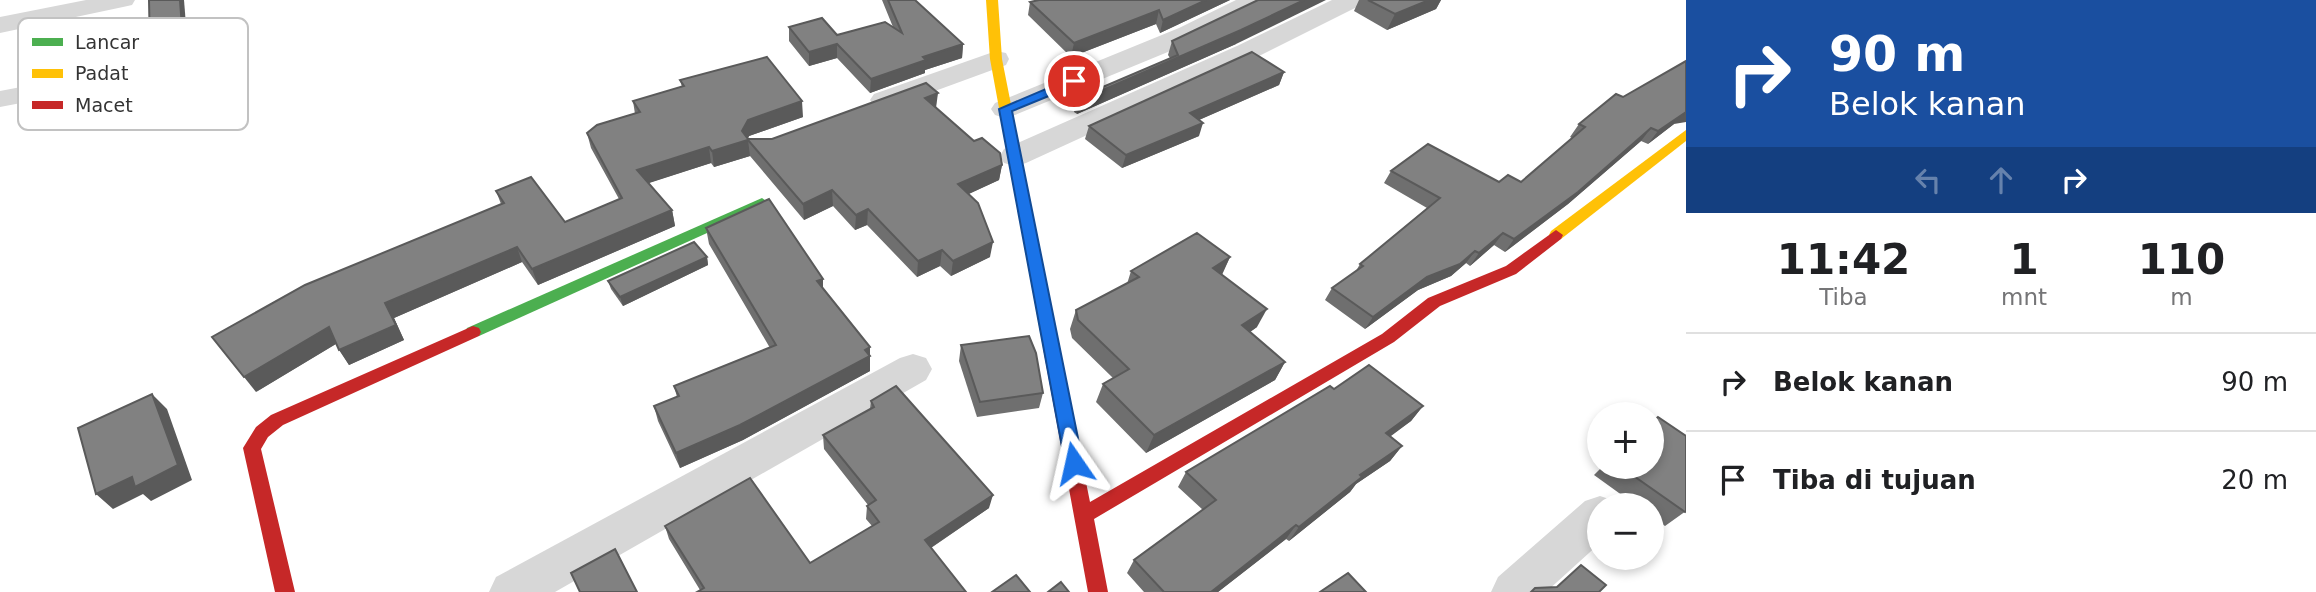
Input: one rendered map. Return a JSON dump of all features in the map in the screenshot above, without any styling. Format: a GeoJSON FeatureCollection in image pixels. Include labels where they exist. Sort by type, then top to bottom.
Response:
{"type":"FeatureCollection","features":[{"type":"Feature","properties":{"kind":"street"},"geometry":{"type":"LineString","coordinates":[[34,18],[123,0]]}},
{"type":"Feature","properties":{"kind":"street"},"geometry":{"type":"LineString","coordinates":[[992,0],[996,59],[1098,592]]}},
{"type":"Feature","properties":{"kind":"street"},"geometry":{"type":"LineString","coordinates":[[1005,109],[1188,34],[1255,0]]}},
{"type":"Feature","properties":{"kind":"street"},"geometry":{"type":"LineString","coordinates":[[1015,156],[1246,52],[1352,0]]}},
{"type":"Feature","properties":{"kind":"street"},"geometry":{"type":"LineString","coordinates":[[0,25],[18,21]]}},
{"type":"Feature","properties":{"kind":"street"},"geometry":{"type":"LineString","coordinates":[[866,107],[996,59]]}},
{"type":"Feature","properties":{"kind":"street"},"geometry":{"type":"LineString","coordinates":[[0,99],[18,96]]}},
{"type":"Feature","properties":{"kind":"street"},"geometry":{"type":"LineString","coordinates":[[1084,515],[1388,338],[1434,302],[1511,270],[1686,134]]}},
{"type":"Feature","properties":{"kind":"street"},"geometry":{"type":"LineString","coordinates":[[285,592],[252,449],[262,432],[277,420],[762,203]]}},
{"type":"Feature","properties":{"kind":"street"},"geometry":{"type":"LineString","coordinates":[[512,592],[913,369]]}},
{"type":"Feature","properties":{"kind":"street"},"geometry":{"type":"LineString","coordinates":[[1514,592],[1587,527]]}},
{"type":"Feature","properties":{"kind":"building"},"geometry":{"type":"Polygon","coordinates":[[[149,0],[180,0],[181,18],[149,18],[149,0]]]}},
{"type":"Feature","properties":{"kind":"building"},"geometry":{"type":"Polygon","coordinates":[[[888,0],[915,0],[963,44],[871,79],[837,44],[809,52],[789,27],[822,18],[837,35],[885,22],[902,33],[888,0]]]}},
{"type":"Feature","properties":{"kind":"building"},"geometry":{"type":"Polygon","coordinates":[[[1206,0],[1163,20],[1159,10],[1074,43],[1030,2],[1206,0]]]}},
{"type":"Feature","properties":{"kind":"building"},"geometry":{"type":"Polygon","coordinates":[[[1258,0],[1304,0],[1080,100],[1077,98],[1178,55],[1172,41],[1258,0]]]}},
{"type":"Feature","properties":{"kind":"building"},"geometry":{"type":"Polygon","coordinates":[[[1368,0],[1429,0],[1395,14],[1368,0]]]}},
{"type":"Feature","properties":{"kind":"building"},"geometry":{"type":"Polygon","coordinates":[[[1252,52],[1284,72],[1190,113],[1203,123],[1126,155],[1089,126],[1252,52]]]}},
{"type":"Feature","properties":{"kind":"building"},"geometry":{"type":"Polygon","coordinates":[[[767,57],[802,101],[748,120],[742,131],[748,139],[772,139],[926,83],[938,93],[925,98],[974,141],[982,138],[1000,153],[1002,165],[958,184],[978,203],[993,242],[953,261],[942,250],[918,261],[868,209],[856,215],[832,190],[803,204],[748,140],[712,151],[709,147],[637,170],[672,210],[532,269],[517,247],[385,303],[396,325],[339,350],[329,327],[244,377],[212,337],[305,285],[504,203],[496,191],[531,177],[565,222],[622,198],[587,133],[597,125],[640,112],[633,101],[684,86],[680,80],[767,57]]]}},
{"type":"Feature","properties":{"kind":"building"},"geometry":{"type":"Polygon","coordinates":[[[1686,61],[1686,112],[1658,131],[1651,128],[1578,192],[1514,239],[1503,233],[1479,253],[1475,251],[1460,264],[1427,277],[1373,317],[1332,288],[1363,266],[1360,264],[1440,198],[1391,171],[1428,144],[1499,182],[1508,175],[1521,182],[1585,127],[1579,124],[1616,94],[1623,97],[1686,61]]]}},
{"type":"Feature","properties":{"kind":"building"},"geometry":{"type":"Polygon","coordinates":[[[769,199],[823,279],[817,281],[870,347],[865,350],[870,356],[740,425],[676,453],[654,406],[679,396],[674,386],[776,345],[706,228],[769,199]]]}},
{"type":"Feature","properties":{"kind":"building"},"geometry":{"type":"Polygon","coordinates":[[[1197,233],[1230,257],[1213,268],[1267,309],[1242,325],[1285,362],[1154,435],[1103,384],[1129,369],[1078,320],[1076,310],[1139,277],[1131,271],[1197,233]]]}},
{"type":"Feature","properties":{"kind":"building"},"geometry":{"type":"Polygon","coordinates":[[[694,242],[707,257],[620,297],[608,281],[694,242]]]}},
{"type":"Feature","properties":{"kind":"building"},"geometry":{"type":"Polygon","coordinates":[[[1029,336],[1036,353],[1043,393],[980,402],[961,345],[1029,336]]]}},
{"type":"Feature","properties":{"kind":"building"},"geometry":{"type":"Polygon","coordinates":[[[1369,365],[1423,406],[1386,433],[1402,446],[1360,475],[1362,477],[1299,527],[1296,525],[1211,592],[1164,592],[1134,560],[1216,500],[1186,472],[1330,386],[1334,389],[1369,365]]]}},
{"type":"Feature","properties":{"kind":"building"},"geometry":{"type":"Polygon","coordinates":[[[896,386],[993,495],[925,540],[966,592],[697,592],[704,588],[665,526],[750,478],[810,563],[879,522],[867,506],[876,500],[823,435],[874,407],[871,401],[896,386]]]}},
{"type":"Feature","properties":{"kind":"building"},"geometry":{"type":"Polygon","coordinates":[[[152,394],[178,465],[135,487],[132,477],[96,494],[78,428],[152,394]]]}},
{"type":"Feature","properties":{"kind":"building"},"geometry":{"type":"Polygon","coordinates":[[[1664,421],[1686,436],[1686,511],[1664,497],[1664,493],[1658,493],[1638,479],[1664,479],[1664,421]]]}},
{"type":"Feature","properties":{"kind":"building"},"geometry":{"type":"Polygon","coordinates":[[[615,549],[637,592],[580,592],[571,573],[615,549]]]}},
{"type":"Feature","properties":{"kind":"building"},"geometry":{"type":"Polygon","coordinates":[[[1581,565],[1606,585],[1599,592],[1531,592],[1535,588],[1557,587],[1581,565]]]}},
{"type":"Feature","properties":{"kind":"building"},"geometry":{"type":"Polygon","coordinates":[[[1348,573],[1366,592],[1320,592],[1348,573]]]}},
{"type":"Feature","properties":{"kind":"building"},"geometry":{"type":"Polygon","coordinates":[[[1016,575],[1030,592],[992,592],[1016,575]]]}},
{"type":"Feature","properties":{"kind":"building"},"geometry":{"type":"Polygon","coordinates":[[[1061,582],[1069,592],[1048,592],[1061,582]]]}},
{"type":"Feature","properties":{"kind":"traffic: fast"},"geometry":{"type":"LineString","coordinates":[[473,332],[762,203]]}},
{"type":"Feature","properties":{"kind":"traffic: slow"},"geometry":{"type":"LineString","coordinates":[[992,0],[996,59],[1051,348]]}},
{"type":"Feature","properties":{"kind":"traffic: slow"},"geometry":{"type":"LineString","coordinates":[[1556,235],[1686,134]]}},
{"type":"Feature","properties":{"kind":"traffic: jam"},"geometry":{"type":"LineString","coordinates":[[1084,515],[1388,338],[1434,302],[1511,270],[1556,235]]}},
{"type":"Feature","properties":{"kind":"traffic: jam"},"geometry":{"type":"LineString","coordinates":[[285,592],[252,448],[262,432],[277,420],[473,332]]}},
{"type":"Feature","properties":{"kind":"traffic: jam"},"geometry":{"type":"LineString","coordinates":[[1051,348],[1098,592]]}},
{"type":"Feature","properties":{"kind":"route"},"geometry":{"type":"LineString","coordinates":[[1074,81],[1005,109],[1074,463]]}}]}
